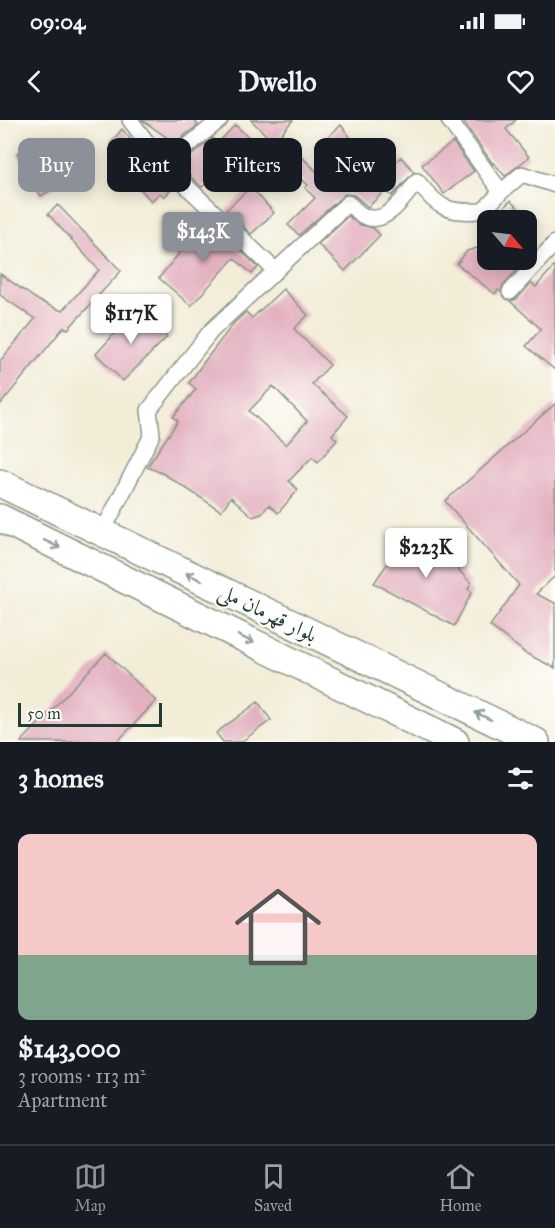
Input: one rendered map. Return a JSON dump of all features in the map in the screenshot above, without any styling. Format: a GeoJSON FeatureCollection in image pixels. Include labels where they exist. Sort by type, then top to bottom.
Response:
{"type":"FeatureCollection","features":[{"type":"Feature","properties":{"kind":"highway","name":"بلوار قهرمان ملی"},"geometry":{"type":"LineString","coordinates":[[0,483],[536,742]]}},
{"type":"Feature","properties":{"kind":"highway","name":"بلوار قهرمان ملی"},"geometry":{"type":"LineString","coordinates":[[0,518],[455,742]]}},
{"type":"Feature","properties":{"kind":"street"},"geometry":{"type":"LineString","coordinates":[[130,120],[144,138]]}},
{"type":"Feature","properties":{"kind":"street"},"geometry":{"type":"LineString","coordinates":[[191,143],[220,120]]}},
{"type":"Feature","properties":{"kind":"street"},"geometry":{"type":"LineString","coordinates":[[449,120],[501,192]]}},
{"type":"Feature","properties":{"kind":"street"},"geometry":{"type":"LineString","coordinates":[[102,533],[152,435],[149,410],[211,331],[348,203],[364,217],[379,219],[395,208],[417,181],[440,206],[462,212],[483,211],[522,174],[555,185]]}},
{"type":"Feature","properties":{"kind":"street"},"geometry":{"type":"LineString","coordinates":[[191,191],[276,271]]}},
{"type":"Feature","properties":{"kind":"street"},"geometry":{"type":"LineString","coordinates":[[510,292],[555,243]]}},
{"type":"Feature","properties":{"kind":"building"},"geometry":{"type":"Polygon","coordinates":[[[142,120],[194,120],[198,125],[181,138],[168,138],[142,120]]]}},
{"type":"Feature","properties":{"kind":"building"},"geometry":{"type":"Polygon","coordinates":[[[251,120],[293,120],[280,135],[283,138],[269,138],[251,120]]]}},
{"type":"Feature","properties":{"kind":"building"},"geometry":{"type":"Polygon","coordinates":[[[462,120],[516,120],[506,129],[529,157],[505,176],[493,164],[462,120]]]}},
{"type":"Feature","properties":{"kind":"building"},"geometry":{"type":"Polygon","coordinates":[[[235,125],[249,138],[223,138],[235,125]]]}},
{"type":"Feature","properties":{"kind":"building"},"geometry":{"type":"Polygon","coordinates":[[[341,125],[351,138],[331,138],[329,136],[341,125]]]}},
{"type":"Feature","properties":{"kind":"building"},"geometry":{"type":"Polygon","coordinates":[[[122,129],[129,138],[115,138],[122,129]]]}},
{"type":"Feature","properties":{"kind":"building"},"geometry":{"type":"Polygon","coordinates":[[[453,142],[474,171],[444,194],[422,165],[453,142]]]}},
{"type":"Feature","properties":{"kind":"building"},"geometry":{"type":"Polygon","coordinates":[[[203,146],[202,187],[191,177],[191,156],[203,146]]]}},
{"type":"Feature","properties":{"kind":"building"},"geometry":{"type":"Polygon","coordinates":[[[302,157],[314,169],[314,192],[384,192],[368,207],[354,195],[345,194],[299,235],[288,225],[315,198],[305,188],[308,185],[302,179],[302,157]]]}},
{"type":"Feature","properties":{"kind":"building"},"geometry":{"type":"Polygon","coordinates":[[[401,157],[414,172],[396,192],[396,162],[401,157]]]}},
{"type":"Feature","properties":{"kind":"building"},"geometry":{"type":"Polygon","coordinates":[[[143,192],[169,192],[164,197],[160,193],[151,201],[143,192]]]}},
{"type":"Feature","properties":{"kind":"building"},"geometry":{"type":"Polygon","coordinates":[[[246,192],[255,192],[274,213],[251,234],[226,210],[246,192]]]}},
{"type":"Feature","properties":{"kind":"building"},"geometry":{"type":"Polygon","coordinates":[[[510,201],[520,210],[501,210],[510,201]]]}},
{"type":"Feature","properties":{"kind":"building"},"geometry":{"type":"Polygon","coordinates":[[[58,205],[121,271],[68,329],[64,327],[0,405],[0,361],[35,319],[0,295],[0,274],[39,301],[62,311],[99,270],[48,214],[58,205]]]}},
{"type":"Feature","properties":{"kind":"building"},"geometry":{"type":"Polygon","coordinates":[[[348,216],[358,224],[373,228],[380,235],[345,271],[318,244],[348,216]]]}},
{"type":"Feature","properties":{"kind":"building"},"geometry":{"type":"Polygon","coordinates":[[[207,219],[258,267],[252,274],[234,258],[191,306],[159,278],[207,219]]]}},
{"type":"Feature","properties":{"kind":"building"},"geometry":{"type":"Polygon","coordinates":[[[477,248],[477,270],[515,270],[503,285],[501,292],[498,290],[495,294],[457,264],[467,251],[477,248]]]}},
{"type":"Feature","properties":{"kind":"building"},"geometry":{"type":"Polygon","coordinates":[[[555,265],[555,370],[526,346],[541,329],[510,301],[517,299],[531,283],[536,287],[555,265]]]}},
{"type":"Feature","properties":{"kind":"building"},"geometry":{"type":"Polygon","coordinates":[[[283,289],[308,315],[294,329],[330,365],[312,384],[348,416],[332,435],[337,440],[318,462],[312,457],[289,481],[298,490],[278,513],[269,505],[261,514],[253,517],[231,497],[221,511],[164,474],[147,467],[178,421],[173,417],[196,389],[189,383],[234,323],[246,312],[252,318],[283,289]],[[273,386],[249,411],[286,445],[307,421],[273,386]]]}},
{"type":"Feature","properties":{"kind":"building"},"geometry":{"type":"Polygon","coordinates":[[[137,309],[167,337],[123,381],[96,354],[137,309]]]}},
{"type":"Feature","properties":{"kind":"building"},"geometry":{"type":"Polygon","coordinates":[[[555,404],[555,576],[536,594],[555,603],[555,668],[523,652],[490,626],[519,585],[445,501],[555,404]]]}},
{"type":"Feature","properties":{"kind":"building"},"geometry":{"type":"Polygon","coordinates":[[[411,529],[432,543],[471,583],[468,589],[472,592],[454,626],[374,583],[411,529]]]}},
{"type":"Feature","properties":{"kind":"building"},"geometry":{"type":"Polygon","coordinates":[[[106,653],[156,701],[117,742],[21,742],[106,653]]]}},
{"type":"Feature","properties":{"kind":"building"},"geometry":{"type":"Polygon","coordinates":[[[258,702],[271,720],[241,742],[223,742],[216,733],[258,702]]]}}]}
